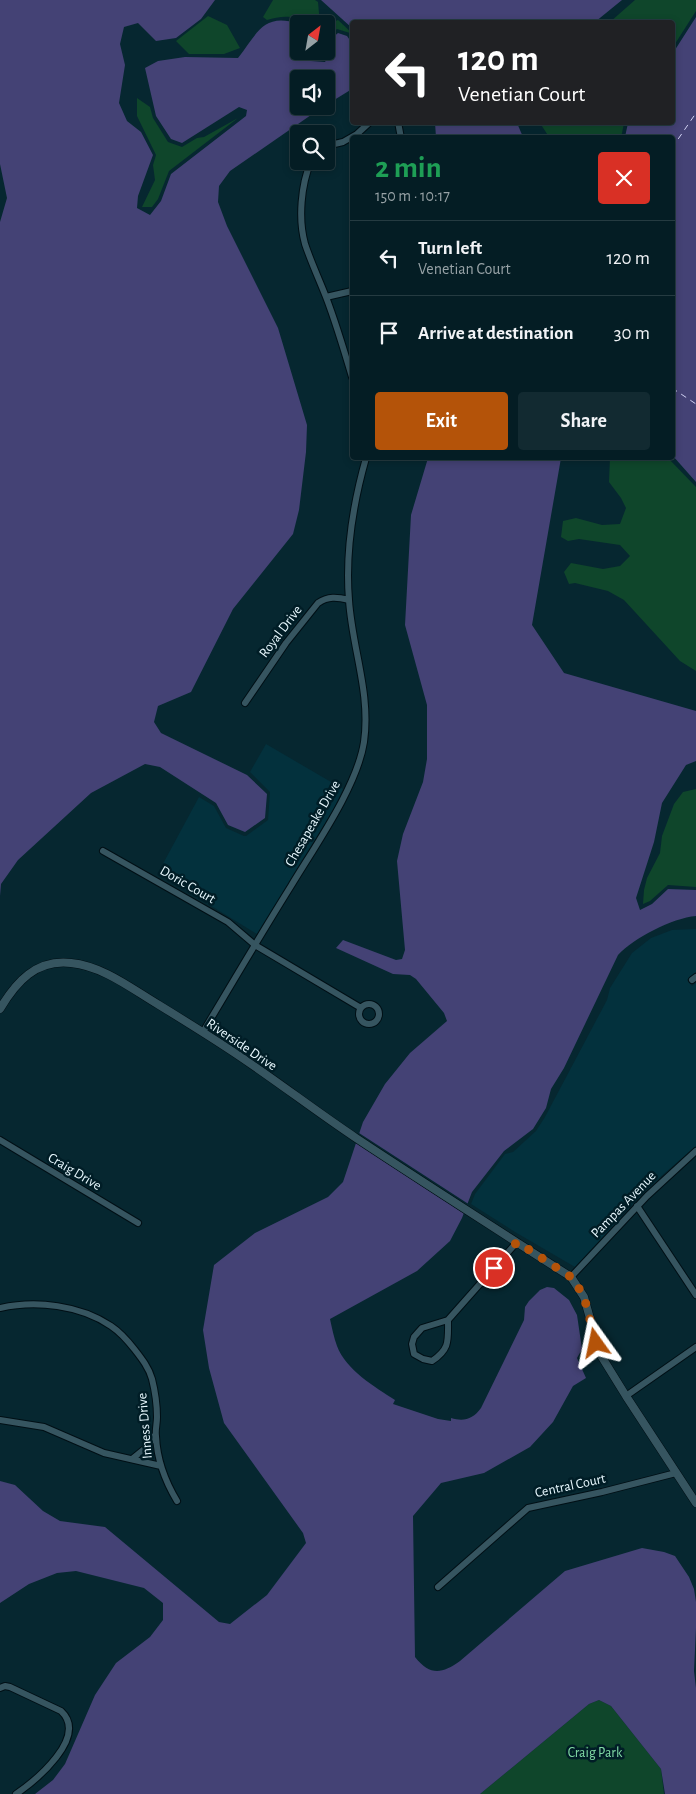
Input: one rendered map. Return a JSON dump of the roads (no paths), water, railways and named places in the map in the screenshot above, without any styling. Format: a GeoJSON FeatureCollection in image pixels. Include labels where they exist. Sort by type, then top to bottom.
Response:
{"type":"FeatureCollection","features":[{"type":"Feature","properties":{"kind":"street"},"geometry":{"type":"LineString","coordinates":[[355,135],[367,125]]}},
{"type":"Feature","properties":{"kind":"street"},"geometry":{"type":"LineString","coordinates":[[335,144],[350,138]]}},
{"type":"Feature","properties":{"kind":"street"},"geometry":{"type":"LineString","coordinates":[[307,170],[304,187],[302,230],[350,370]]}},
{"type":"Feature","properties":{"kind":"street"},"geometry":{"type":"LineString","coordinates":[[326,297],[350,292]]}},
{"type":"Feature","properties":{"kind":"street","name":"Chesapeake Drive"},"geometry":{"type":"LineString","coordinates":[[203,1032],[336,812],[362,754],[366,697],[349,600],[348,567],[354,504],[365,460]]}},
{"type":"Feature","properties":{"kind":"street","name":"Royal Drive"},"geometry":{"type":"LineString","coordinates":[[245,703],[286,643],[318,603],[333,597],[349,600]]}},
{"type":"Feature","properties":{"kind":"street","name":"Doric Court"},"geometry":{"type":"LineString","coordinates":[[103,851],[228,922],[255,945],[361,1008]]}},
{"type":"Feature","properties":{"kind":"street","name":"Riverside Drive"},"geometry":{"type":"LineString","coordinates":[[0,1009],[11,991],[32,970],[45,964],[58,962],[72,963],[100,971],[203,1032],[355,1137],[571,1277]]}},
{"type":"Feature","properties":{"kind":"street","name":"Craig Drive"},"geometry":{"type":"LineString","coordinates":[[0,1140],[138,1223]]}},
{"type":"Feature","properties":{"kind":"street","name":"Pampas Avenue"},"geometry":{"type":"LineString","coordinates":[[571,1277],[637,1206],[696,1151]]}},
{"type":"Feature","properties":{"kind":"street"},"geometry":{"type":"LineString","coordinates":[[637,1206],[696,1295]]}},
{"type":"Feature","properties":{"kind":"street"},"geometry":{"type":"LineString","coordinates":[[448,1320],[447,1346],[441,1355],[432,1361],[414,1354],[412,1344],[414,1337],[422,1328],[448,1320],[517,1242]]}},
{"type":"Feature","properties":{"kind":"street"},"geometry":{"type":"LineString","coordinates":[[571,1277],[584,1296],[600,1354],[696,1503]]}},
{"type":"Feature","properties":{"kind":"street","name":"Inness Drive"},"geometry":{"type":"LineString","coordinates":[[0,1308],[20,1305],[57,1306],[93,1317],[116,1329],[138,1353],[150,1372],[157,1410],[155,1433],[161,1466],[166,1482],[177,1501]]}},
{"type":"Feature","properties":{"kind":"street"},"geometry":{"type":"LineString","coordinates":[[626,1396],[696,1347]]}},
{"type":"Feature","properties":{"kind":"street"},"geometry":{"type":"LineString","coordinates":[[0,1420],[44,1427],[104,1453],[161,1466]]}},
{"type":"Feature","properties":{"kind":"street"},"geometry":{"type":"LineString","coordinates":[[132,1459],[148,1446],[155,1433]]}},
{"type":"Feature","properties":{"kind":"street","name":"Central Court"},"geometry":{"type":"LineString","coordinates":[[438,1587],[528,1508],[676,1473]]}},
{"type":"Feature","properties":{"kind":"street"},"geometry":{"type":"LineString","coordinates":[[3,1687],[61,1711],[66,1719],[68,1729],[64,1745],[54,1760],[42,1774],[16,1794]]}},
{"type":"Feature","properties":{"kind":"park label","name":"Craig Park"},"geometry":{"type":"Point","coordinates":[595,1752]}}]}
